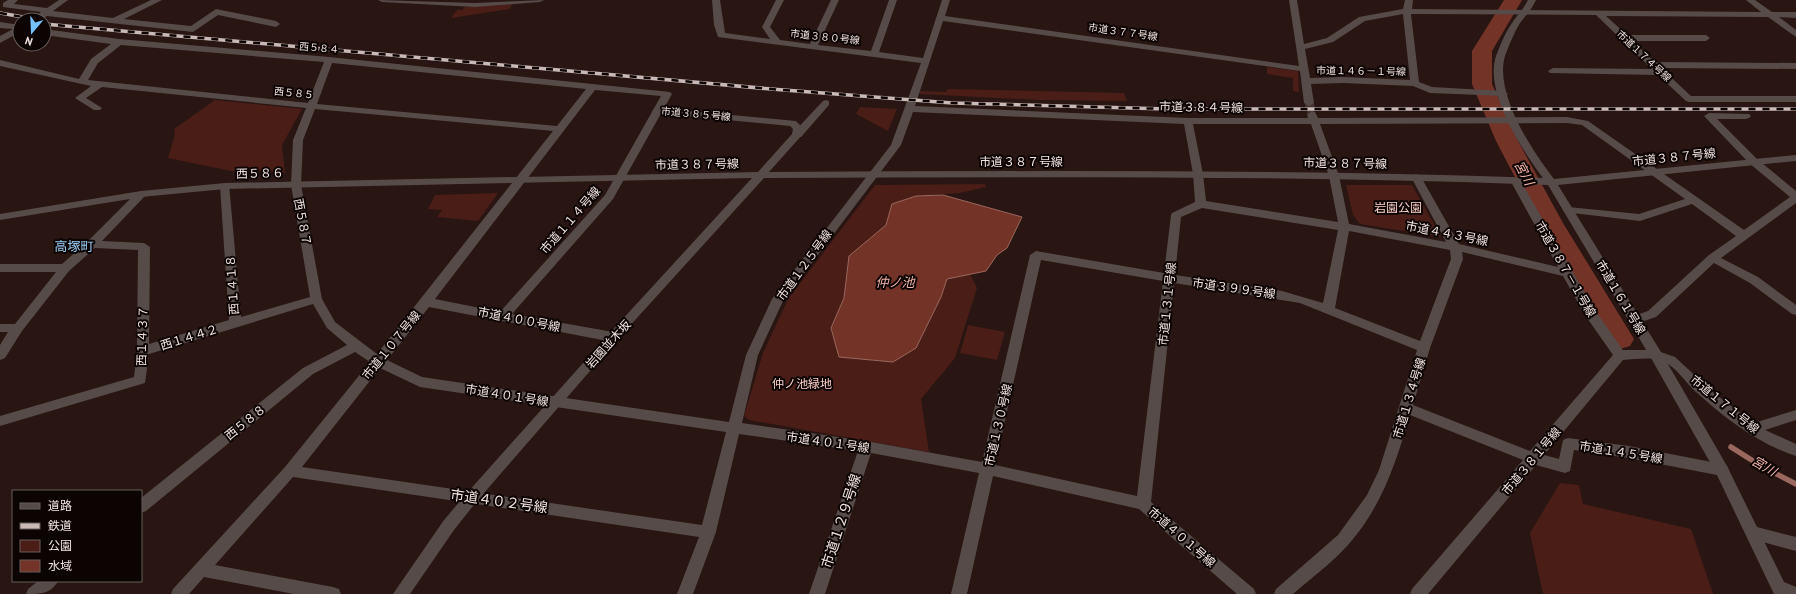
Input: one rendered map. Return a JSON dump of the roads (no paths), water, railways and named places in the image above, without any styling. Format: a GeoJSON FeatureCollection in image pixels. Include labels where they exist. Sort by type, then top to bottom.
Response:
{"type":"FeatureCollection","features":[{"type":"Feature","properties":{"kind":"street"},"geometry":{"type":"LineString","coordinates":[[14,0],[6,4],[48,12],[64,0]]}},
{"type":"Feature","properties":{"kind":"street"},"geometry":{"type":"LineString","coordinates":[[114,21],[158,0]]}},
{"type":"Feature","properties":{"kind":"street"},"geometry":{"type":"LineString","coordinates":[[382,0],[475,5],[540,0]]}},
{"type":"Feature","properties":{"kind":"street","name":"市道３８０号線"},"geometry":{"type":"LineString","coordinates":[[713,0],[721,35],[926,61]]}},
{"type":"Feature","properties":{"kind":"street"},"geometry":{"type":"LineString","coordinates":[[778,43],[766,27],[780,0]]}},
{"type":"Feature","properties":{"kind":"street"},"geometry":{"type":"LineString","coordinates":[[813,47],[835,0]]}},
{"type":"Feature","properties":{"kind":"street"},"geometry":{"type":"LineString","coordinates":[[874,54],[893,0]]}},
{"type":"Feature","properties":{"kind":"street","name":"市道１２５号線"},"geometry":{"type":"LineString","coordinates":[[685,594],[708,532],[752,355],[778,299],[896,144],[946,0]]}},
{"type":"Feature","properties":{"kind":"street"},"geometry":{"type":"LineString","coordinates":[[1293,0],[1301,47],[1302,69],[1312,112],[1334,176],[1344,227],[1328,310]]}},
{"type":"Feature","properties":{"kind":"street"},"geometry":{"type":"LineString","coordinates":[[1409,0],[1407,11],[1415,83]]}},
{"type":"Feature","properties":{"kind":"street","name":"市道１６１号線"},"geometry":{"type":"LineString","coordinates":[[1532,0],[1520,13],[1519,20],[1507,40],[1498,68],[1499,94],[1539,168],[1568,210],[1635,320],[1722,470],[1780,590]]}},
{"type":"Feature","properties":{"kind":"street"},"geometry":{"type":"LineString","coordinates":[[1750,0],[1796,34]]}},
{"type":"Feature","properties":{"kind":"street"},"geometry":{"type":"LineString","coordinates":[[1301,47],[1330,40],[1362,19],[1407,11],[1796,15]]}},
{"type":"Feature","properties":{"kind":"street"},"geometry":{"type":"LineString","coordinates":[[52,13],[114,21],[193,29],[216,12],[276,24]]}},
{"type":"Feature","properties":{"kind":"street","name":"市道１７４号線"},"geometry":{"type":"LineString","coordinates":[[1599,14],[1689,99],[1796,99]]}},
{"type":"Feature","properties":{"kind":"street","name":"市道３７７号線"},"geometry":{"type":"LineString","coordinates":[[941,18],[1302,69]]}},
{"type":"Feature","properties":{"kind":"street"},"geometry":{"type":"LineString","coordinates":[[0,25],[12,27]]}},
{"type":"Feature","properties":{"kind":"street"},"geometry":{"type":"LineString","coordinates":[[0,40],[12,33]]}},
{"type":"Feature","properties":{"kind":"street","name":"西５８４"},"geometry":{"type":"LineString","coordinates":[[52,33],[119,42],[329,60],[592,87]]}},
{"type":"Feature","properties":{"kind":"street"},"geometry":{"type":"LineString","coordinates":[[1625,38],[1706,38]]}},
{"type":"Feature","properties":{"kind":"street"},"geometry":{"type":"LineString","coordinates":[[82,82],[94,61],[119,42]]}},
{"type":"Feature","properties":{"kind":"street","name":"西５８７"},"geometry":{"type":"LineString","coordinates":[[329,60],[298,140],[296,185],[316,299],[331,325],[356,346],[378,361]]}},
{"type":"Feature","properties":{"kind":"street","name":"西５８５"},"geometry":{"type":"LineString","coordinates":[[0,63],[82,82],[312,106],[560,129]]}},
{"type":"Feature","properties":{"kind":"street"},"geometry":{"type":"LineString","coordinates":[[1653,65],[1796,66]]}},
{"type":"Feature","properties":{"kind":"street"},"geometry":{"type":"LineString","coordinates":[[1554,70],[1661,72]]}},
{"type":"Feature","properties":{"kind":"street","name":"市道１４６－１号線"},"geometry":{"type":"LineString","coordinates":[[1306,82],[1343,80],[1415,83],[1430,90],[1499,94]]}},
{"type":"Feature","properties":{"kind":"street"},"geometry":{"type":"LineString","coordinates":[[97,108],[80,98],[100,84]]}},
{"type":"Feature","properties":{"kind":"street","name":"市道３８５号線"},"geometry":{"type":"LineString","coordinates":[[592,87],[667,94],[656,111],[793,123],[798,128],[797,135]]}},
{"type":"Feature","properties":{"kind":"street","name":"市道１０７号線"},"geometry":{"type":"LineString","coordinates":[[179,594],[290,471],[522,180],[592,87]]}},
{"type":"Feature","properties":{"kind":"street","name":"岩園並木坂"},"geometry":{"type":"LineString","coordinates":[[401,594],[448,525],[472,497],[613,337],[826,104]]}},
{"type":"Feature","properties":{"kind":"street","name":"市道３８４号線"},"geometry":{"type":"LineString","coordinates":[[909,109],[1188,121],[1312,112],[1497,121],[1567,120],[1585,123],[1743,235]]}},
{"type":"Feature","properties":{"kind":"street","name":"市道１１４号線"},"geometry":{"type":"LineString","coordinates":[[503,316],[609,197],[656,111]]}},
{"type":"Feature","properties":{"kind":"street"},"geometry":{"type":"LineString","coordinates":[[1635,320],[1652,314],[1713,258],[1796,197],[1753,161],[1708,116],[1746,116]]}},
{"type":"Feature","properties":{"kind":"street"},"geometry":{"type":"LineString","coordinates":[[1188,121],[1198,174],[1201,204]]}},
{"type":"Feature","properties":{"kind":"street","name":"市道３８７号線"},"geometry":{"type":"LineString","coordinates":[[522,180],[761,175],[1198,174],[1416,177],[1550,182],[1796,158]]}},
{"type":"Feature","properties":{"kind":"street","name":"市道１３４号線"},"geometry":{"type":"LineString","coordinates":[[1282,594],[1343,540],[1373,499],[1386,470],[1424,348],[1458,259],[1455,247],[1416,177]]}},
{"type":"Feature","properties":{"kind":"street","name":"西５８６"},"geometry":{"type":"LineString","coordinates":[[0,217],[142,194],[225,186],[522,180]]}},
{"type":"Feature","properties":{"kind":"street","name":"市道３８７－１号線"},"geometry":{"type":"LineString","coordinates":[[1522,180],[1589,312],[1620,355]]}},
{"type":"Feature","properties":{"kind":"street","name":"西１４１８"},"geometry":{"type":"LineString","coordinates":[[225,186],[235,323],[316,299]]}},
{"type":"Feature","properties":{"kind":"street"},"geometry":{"type":"LineString","coordinates":[[0,355],[18,328],[65,268],[92,244],[142,194]]}},
{"type":"Feature","properties":{"kind":"street"},"geometry":{"type":"LineString","coordinates":[[1568,210],[1640,218],[1694,200]]}},
{"type":"Feature","properties":{"kind":"street","name":"市道４４３号線"},"geometry":{"type":"LineString","coordinates":[[1201,204],[1455,247],[1568,273]]}},
{"type":"Feature","properties":{"kind":"street","name":"市道１３１号線"},"geometry":{"type":"LineString","coordinates":[[1143,504],[1176,215],[1201,204]]}},
{"type":"Feature","properties":{"kind":"street","name":"西１４３７"},"geometry":{"type":"LineString","coordinates":[[0,422],[140,380],[143,351],[144,247],[92,244]]}},
{"type":"Feature","properties":{"kind":"street","name":"市道３９９号線"},"geometry":{"type":"LineString","coordinates":[[1036,255],[1282,295],[1303,300],[1424,348]]}},
{"type":"Feature","properties":{"kind":"street","name":"市道１３０号線"},"geometry":{"type":"LineString","coordinates":[[959,594],[1036,255]]}},
{"type":"Feature","properties":{"kind":"street"},"geometry":{"type":"LineString","coordinates":[[1713,258],[1754,280],[1795,309]]}},
{"type":"Feature","properties":{"kind":"street"},"geometry":{"type":"LineString","coordinates":[[0,268],[65,268]]}},
{"type":"Feature","properties":{"kind":"street","name":"市道４００号線"},"geometry":{"type":"LineString","coordinates":[[426,302],[613,337]]}},
{"type":"Feature","properties":{"kind":"street","name":"西１４４２"},"geometry":{"type":"LineString","coordinates":[[143,351],[235,323]]}},
{"type":"Feature","properties":{"kind":"street"},"geometry":{"type":"LineString","coordinates":[[0,328],[18,328]]}},
{"type":"Feature","properties":{"kind":"street","name":"西５８８"},"geometry":{"type":"LineString","coordinates":[[142,506],[308,371],[356,346]]}},
{"type":"Feature","properties":{"kind":"street"},"geometry":{"type":"LineString","coordinates":[[1620,355],[1656,355]]}},
{"type":"Feature","properties":{"kind":"street","name":"市道３８１号線"},"geometry":{"type":"LineString","coordinates":[[1418,594],[1620,355]]}},
{"type":"Feature","properties":{"kind":"street","name":"市道１７１号線"},"geometry":{"type":"LineString","coordinates":[[1656,355],[1664,356],[1677,363],[1699,387],[1752,429],[1785,447],[1796,450]]}},
{"type":"Feature","properties":{"kind":"street","name":"市道４０１号線"},"geometry":{"type":"LineString","coordinates":[[378,361],[420,382],[866,447],[988,469],[1143,504],[1248,594]]}},
{"type":"Feature","properties":{"kind":"street","name":"市道１４５号線"},"geometry":{"type":"LineString","coordinates":[[1406,408],[1533,458],[1565,467],[1568,444],[1629,452],[1722,470]]}},
{"type":"Feature","properties":{"kind":"street"},"geometry":{"type":"LineString","coordinates":[[1752,429],[1796,415]]}},
{"type":"Feature","properties":{"kind":"street","name":"市道１２９号線"},"geometry":{"type":"LineString","coordinates":[[817,594],[866,447]]}},
{"type":"Feature","properties":{"kind":"street","name":"市道４０２号線"},"geometry":{"type":"LineString","coordinates":[[290,471],[708,532]]}},
{"type":"Feature","properties":{"kind":"street"},"geometry":{"type":"LineString","coordinates":[[1753,533],[1796,544]]}},
{"type":"Feature","properties":{"kind":"street"},"geometry":{"type":"LineString","coordinates":[[201,570],[333,594]]}},
{"type":"Feature","properties":{"kind":"street"},"geometry":{"type":"LineString","coordinates":[[34,594],[49,582]]}},
{"type":"Feature","properties":{"kind":"street"},"geometry":{"type":"LineString","coordinates":[[1780,590],[1795,594]]}},
{"type":"Feature","properties":{"kind":"water","name":"仲ノ池"},"geometry":{"type":"Polygon","coordinates":[[[943,195],[1022,217],[1007,248],[997,255],[986,271],[947,279],[941,297],[916,348],[893,362],[839,357],[831,328],[844,298],[849,256],[886,225],[892,204],[916,196],[943,195]]]}},
{"type":"Feature","properties":{"kind":"waterway","name":"宮川"},"geometry":{"type":"LineString","coordinates":[[1513,0],[1482,51],[1482,84],[1507,141],[1551,223],[1620,339]]}},
{"type":"Feature","properties":{"kind":"waterway","name":"宮川"},"geometry":{"type":"LineString","coordinates":[[1731,447],[1761,466],[1796,484]]}},
{"type":"Feature","properties":{"kind":"tunnel"},"geometry":{"type":"LineString","coordinates":[[1309,103],[1312,113]]}},
{"type":"Feature","properties":{"kind":"railway"},"geometry":{"type":"LineString","coordinates":[[0,13],[12,15]]}},
{"type":"Feature","properties":{"kind":"railway"},"geometry":{"type":"LineString","coordinates":[[52,25],[771,89],[952,103],[1167,109],[1796,109]]}},
{"type":"Feature","properties":{"kind":"district","name":"高塚町"},"geometry":{"type":"Point","coordinates":[74,246]}},
{"type":"Feature","properties":{"kind":"park label","name":"岩園公園"},"geometry":{"type":"Point","coordinates":[1398,207]}},
{"type":"Feature","properties":{"kind":"park label","name":"仲ノ池緑地"},"geometry":{"type":"Point","coordinates":[802,383]}}]}
